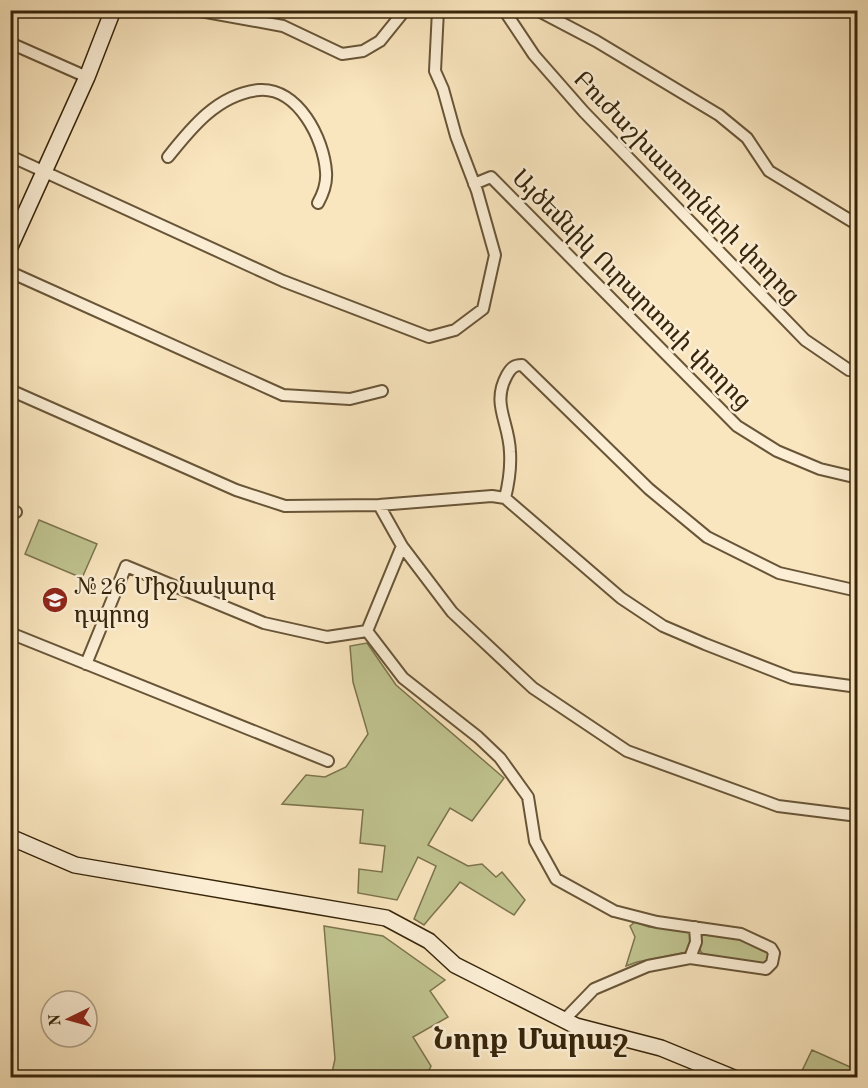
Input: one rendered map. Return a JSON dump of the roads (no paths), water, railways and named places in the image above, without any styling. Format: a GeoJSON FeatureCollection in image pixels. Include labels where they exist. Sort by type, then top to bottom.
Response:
{"type":"FeatureCollection","features":[{"type":"Feature","properties":{"kind":"main road"},"geometry":{"type":"LineString","coordinates":[[10,247],[87,77],[113,10]]}},
{"type":"Feature","properties":{"kind":"main road"},"geometry":{"type":"LineString","coordinates":[[10,837],[75,865],[387,918],[429,941],[455,965],[576,1026],[661,1048],[734,1077]]}},
{"type":"Feature","properties":{"kind":"street"},"geometry":{"type":"LineString","coordinates":[[195,10],[283,26],[342,54],[363,51],[380,41],[405,10]]}},
{"type":"Feature","properties":{"kind":"street"},"geometry":{"type":"LineString","coordinates":[[438,10],[435,70],[474,184]]}},
{"type":"Feature","properties":{"kind":"street","name":"Բուժաշխատողների փողոց"},"geometry":{"type":"LineString","coordinates":[[504,10],[534,55],[584,112],[805,340],[849,370],[858,372]]}},
{"type":"Feature","properties":{"kind":"street"},"geometry":{"type":"LineString","coordinates":[[537,10],[597,41],[719,115],[747,138],[769,171],[858,225]]}},
{"type":"Feature","properties":{"kind":"street"},"geometry":{"type":"LineString","coordinates":[[10,43],[87,77]]}},
{"type":"Feature","properties":{"kind":"street"},"geometry":{"type":"LineString","coordinates":[[168,157],[199,119],[212,109],[243,93],[259,90],[272,91],[285,97],[300,109],[312,126],[320,144],[327,172],[324,193],[318,203]]}},
{"type":"Feature","properties":{"kind":"street","name":"Այծեմնիկ Ուրարտուի փողոց"},"geometry":{"type":"LineString","coordinates":[[10,156],[282,281],[429,337],[455,330],[483,309],[495,255],[474,184],[491,177],[737,426],[777,451],[820,469],[858,478]]}},
{"type":"Feature","properties":{"kind":"street"},"geometry":{"type":"LineString","coordinates":[[10,272],[283,395],[350,399],[382,391]]}},
{"type":"Feature","properties":{"kind":"street"},"geometry":{"type":"LineString","coordinates":[[505,498],[510,480],[510,450],[499,393],[508,372],[517,365],[525,367],[650,489],[707,537],[779,573],[858,591]]}},
{"type":"Feature","properties":{"kind":"street"},"geometry":{"type":"LineString","coordinates":[[10,390],[236,490],[285,506],[379,506],[492,496],[505,498],[621,598],[663,626],[792,678],[858,687]]}},
{"type":"Feature","properties":{"kind":"street"},"geometry":{"type":"LineString","coordinates":[[379,506],[402,546],[452,612],[533,688],[627,751],[778,806],[858,816]]}},
{"type":"Feature","properties":{"kind":"street"},"geometry":{"type":"LineString","coordinates":[[367,631],[402,546]]}},
{"type":"Feature","properties":{"kind":"street"},"geometry":{"type":"LineString","coordinates":[[86,664],[126,566],[264,623],[327,637],[367,631]]}},
{"type":"Feature","properties":{"kind":"street"},"geometry":{"type":"LineString","coordinates":[[367,631],[403,678],[478,737],[500,758],[528,797],[535,841],[556,879],[614,911],[657,922],[741,934],[771,948],[774,953],[770,968],[763,969],[690,958],[648,966],[594,989],[564,1020]]}},
{"type":"Feature","properties":{"kind":"street"},"geometry":{"type":"LineString","coordinates":[[10,633],[328,761]]}},
{"type":"Feature","properties":{"kind":"street"},"geometry":{"type":"LineString","coordinates":[[690,958],[696,942],[695,927]]}},
{"type":"Feature","properties":{"kind":"place","name":"№26 Միջնակարգ դպրոց"},"geometry":{"type":"Point","coordinates":[55,600]}},
{"type":"Feature","properties":{"kind":"district","name":"Նորք Մարաշ"},"geometry":{"type":"Point","coordinates":[531,1039]}}]}
